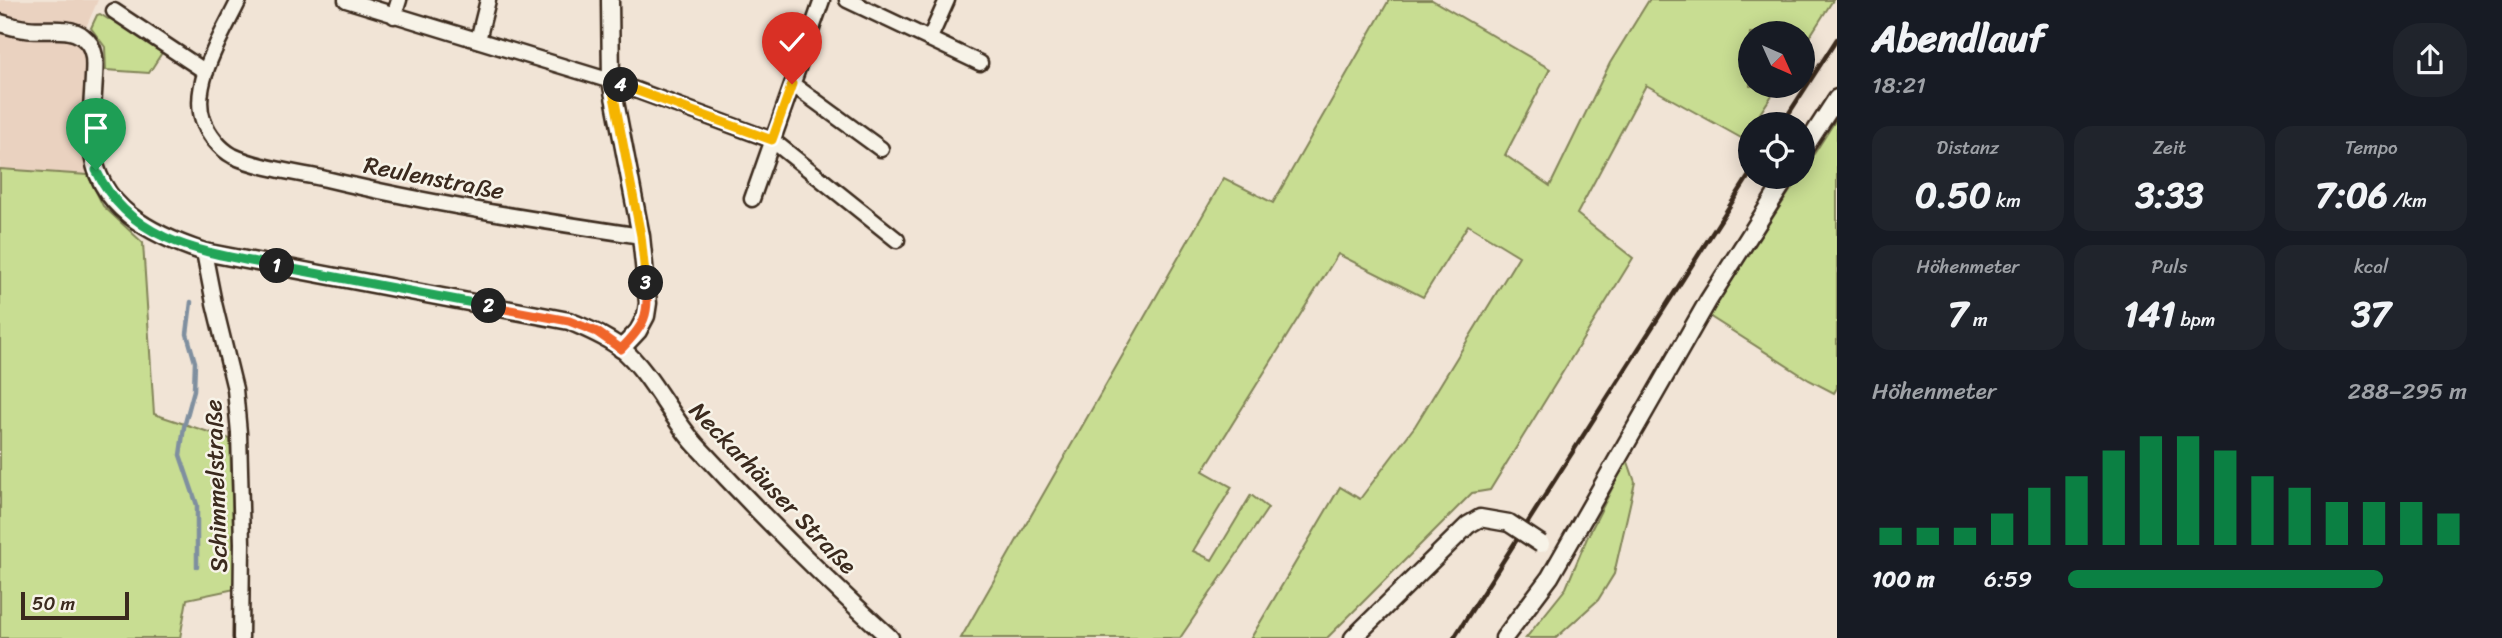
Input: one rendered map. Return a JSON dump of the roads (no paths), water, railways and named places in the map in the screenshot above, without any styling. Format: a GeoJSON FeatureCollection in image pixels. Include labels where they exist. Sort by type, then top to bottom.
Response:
{"type":"FeatureCollection","features":[{"type":"Feature","properties":{"kind":"street"},"geometry":{"type":"LineString","coordinates":[[114,11],[206,72],[239,0]]}},
{"type":"Feature","properties":{"kind":"street"},"geometry":{"type":"LineString","coordinates":[[346,0],[611,81],[772,140],[897,240]]}},
{"type":"Feature","properties":{"kind":"street"},"geometry":{"type":"LineString","coordinates":[[394,16],[399,0]]}},
{"type":"Feature","properties":{"kind":"street"},"geometry":{"type":"LineString","coordinates":[[478,40],[488,0]]}},
{"type":"Feature","properties":{"kind":"street"},"geometry":{"type":"LineString","coordinates":[[610,0],[611,81],[641,236],[648,303],[646,316],[638,331],[621,349]]}},
{"type":"Feature","properties":{"kind":"street"},"geometry":{"type":"LineString","coordinates":[[752,199],[822,0]]}},
{"type":"Feature","properties":{"kind":"street"},"geometry":{"type":"LineString","coordinates":[[848,0],[980,63]]}},
{"type":"Feature","properties":{"kind":"street"},"geometry":{"type":"LineString","coordinates":[[930,38],[947,0]]}},
{"type":"Feature","properties":{"kind":"street","name":"Neckarhäuser Straße"},"geometry":{"type":"LineString","coordinates":[[0,23],[28,30],[74,33],[83,37],[93,49],[95,65],[92,146],[96,170],[105,191],[133,220],[165,238],[204,252],[569,321],[597,332],[634,361],[694,443],[802,555],[890,638]]}},
{"type":"Feature","properties":{"kind":"street","name":"Reulenstraße"},"geometry":{"type":"LineString","coordinates":[[206,72],[200,105],[203,119],[210,134],[232,155],[426,201],[641,236]]}},
{"type":"Feature","properties":{"kind":"street"},"geometry":{"type":"LineString","coordinates":[[792,84],[881,149]]}},
{"type":"Feature","properties":{"kind":"street"},"geometry":{"type":"LineString","coordinates":[[1815,132],[1837,99]]}},
{"type":"Feature","properties":{"kind":"street"},"geometry":{"type":"LineString","coordinates":[[1504,638],[1550,577],[1708,301],[1779,189]]}},
{"type":"Feature","properties":{"kind":"street","name":"Schimmelstraße"},"geometry":{"type":"LineString","coordinates":[[204,252],[236,400],[242,543],[240,638]]}},
{"type":"Feature","properties":{"kind":"street"},"geometry":{"type":"LineString","coordinates":[[1353,638],[1468,525],[1480,518],[1509,523],[1559,559]]}},
{"type":"Feature","properties":{"kind":"waterway"},"geometry":{"type":"LineString","coordinates":[[191,302],[187,334],[195,362],[194,390],[180,455],[197,505],[197,567]]}},
{"type":"Feature","properties":{"kind":"railway"},"geometry":{"type":"LineString","coordinates":[[1790,112],[1837,39]]}},
{"type":"Feature","properties":{"kind":"railway"},"geometry":{"type":"LineString","coordinates":[[1454,638],[1740,189]]}}]}
